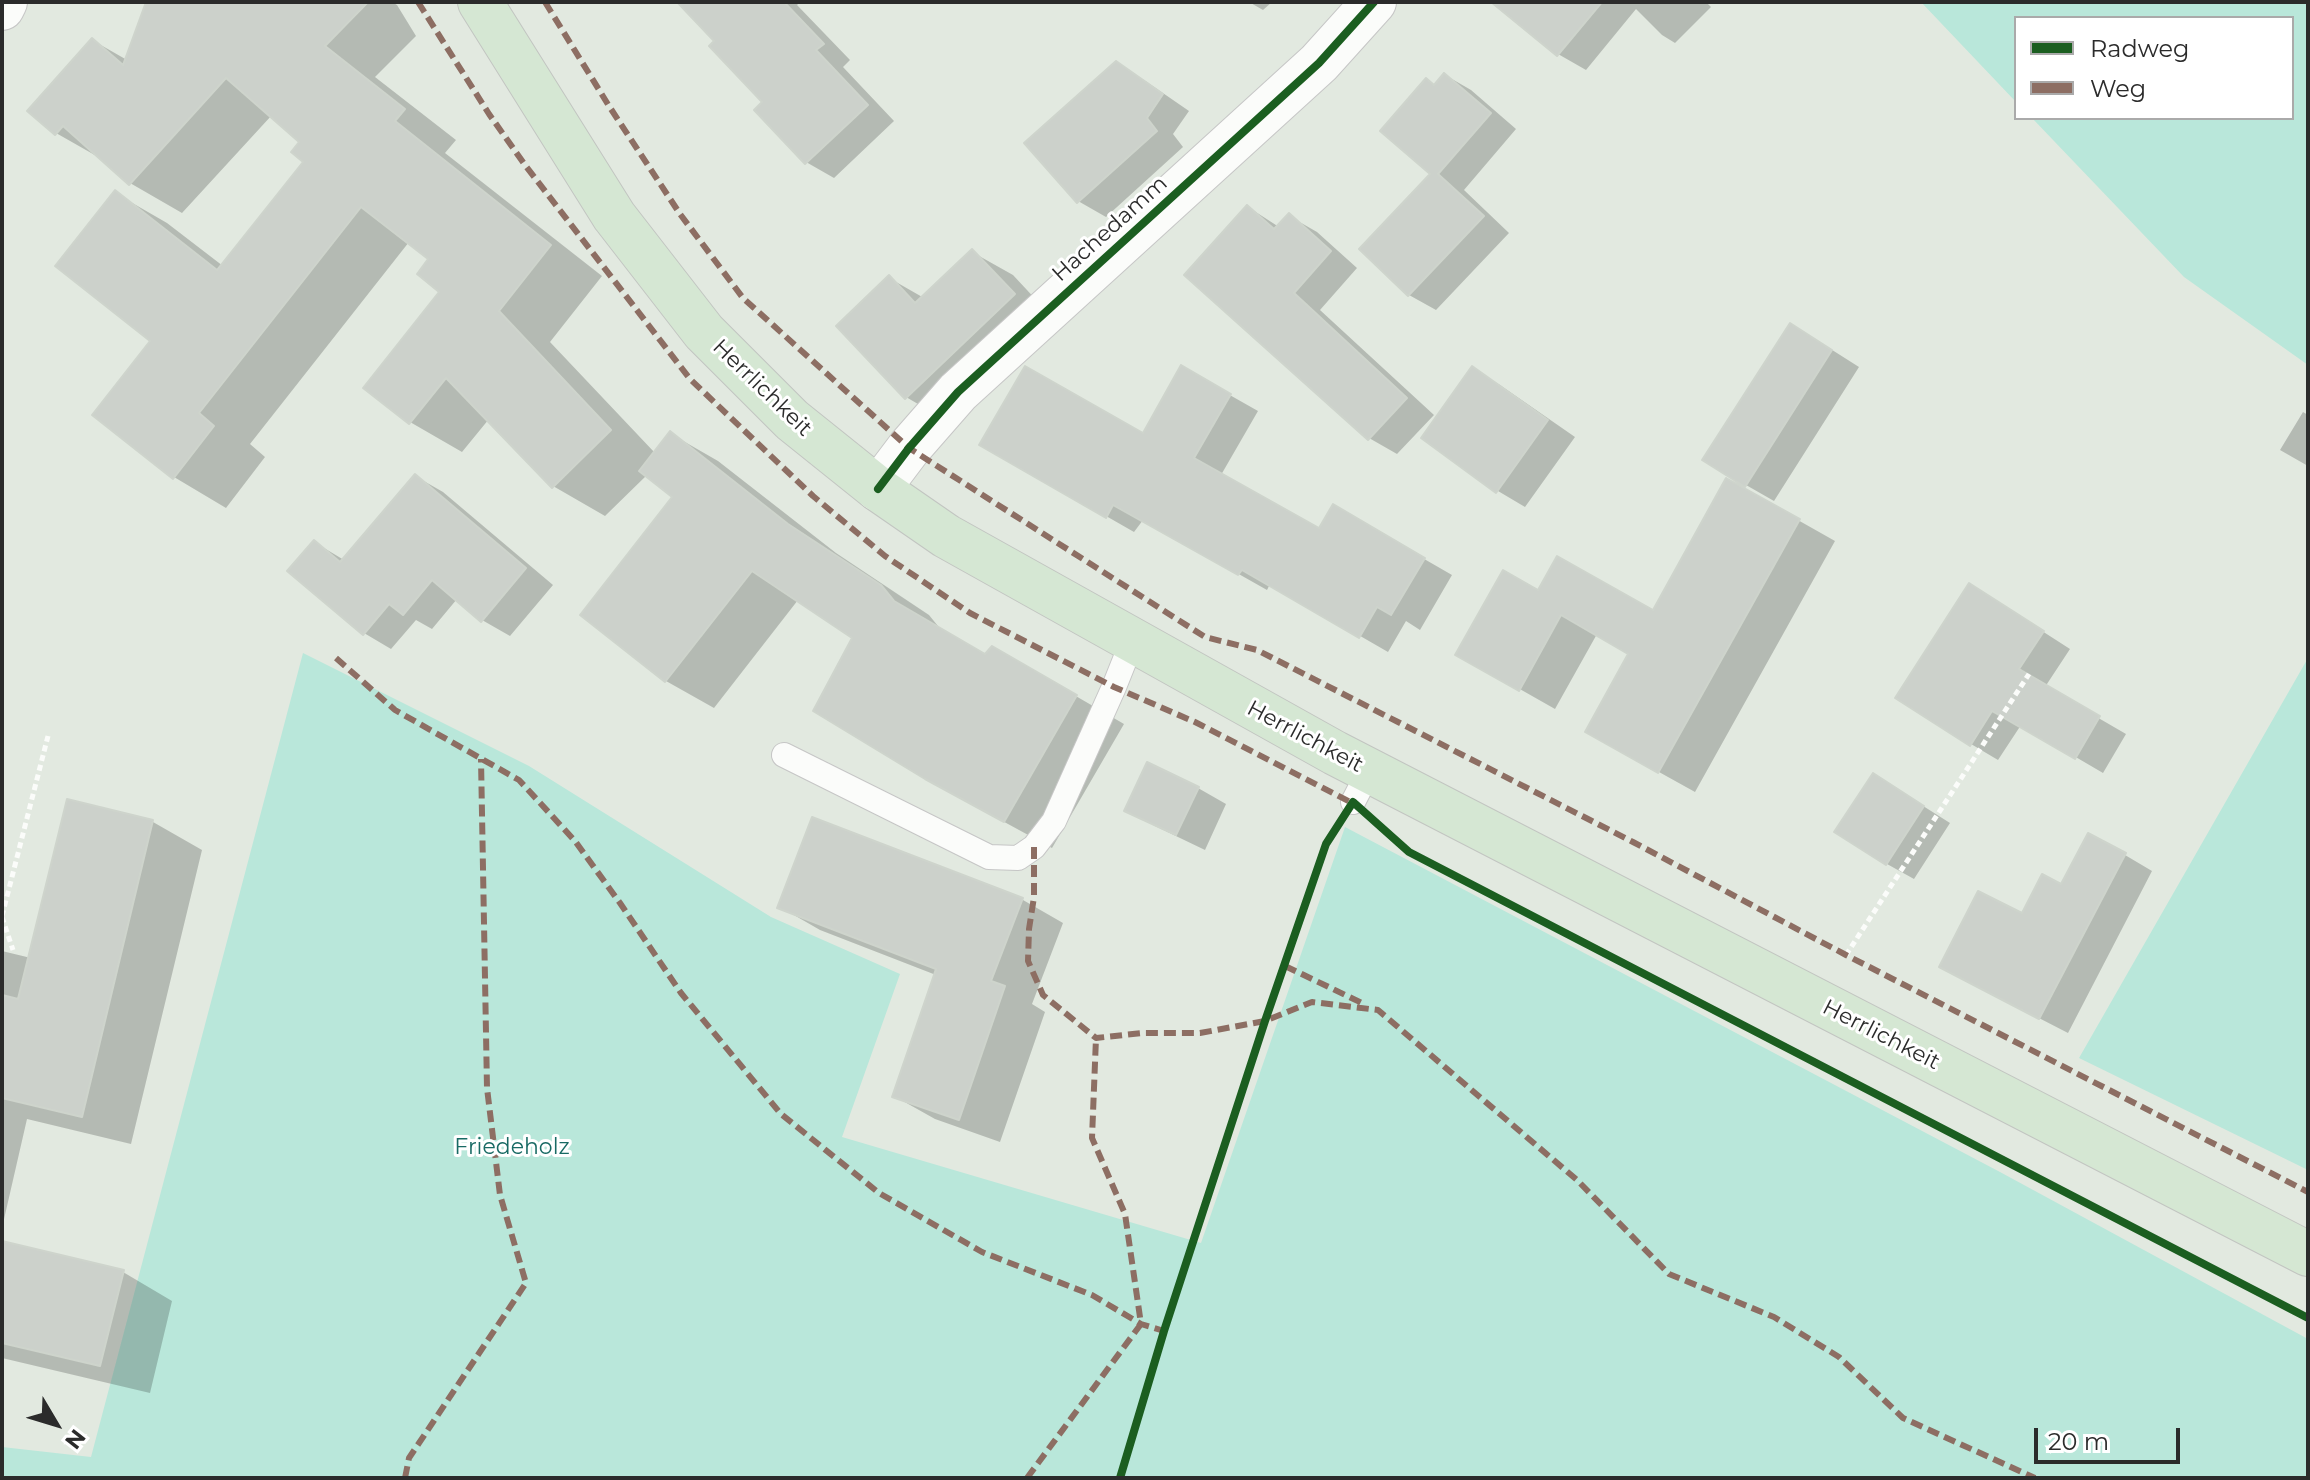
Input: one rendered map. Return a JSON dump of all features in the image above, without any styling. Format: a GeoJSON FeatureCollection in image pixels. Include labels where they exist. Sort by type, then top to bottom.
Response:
{"type":"FeatureCollection","features":[{"type":"Feature","properties":{"kind":"main road","name":"Herrlichkeit"},"geometry":{"type":"LineString","coordinates":[[480,2],[614,216],[704,332],[792,420],[878,489],[946,536],[1132,642],[1361,786],[2308,1254]]}},
{"type":"Feature","properties":{"kind":"street"},"geometry":{"type":"LineString","coordinates":[[2,8],[5,2]]}},
{"type":"Feature","properties":{"kind":"street","name":"Hachedamm"},"geometry":{"type":"LineString","coordinates":[[878,489],[958,392],[1319,63],[1374,2]]}},
{"type":"Feature","properties":{"kind":"lane"},"geometry":{"type":"LineString","coordinates":[[784,755],[989,857],[1018,858],[1034,847],[1054,821],[1132,642]]}},
{"type":"Feature","properties":{"kind":"path"},"geometry":{"type":"LineString","coordinates":[[1846,955],[2029,674]]}},
{"type":"Feature","properties":{"kind":"path"},"geometry":{"type":"LineString","coordinates":[[13,950],[2,916],[48,736]]}},
{"type":"Feature","properties":{"kind":"green space"},"geometry":{"type":"Polygon","coordinates":[[[1921,2],[2308,2],[2308,365],[2184,277],[2034,120],[2294,120],[2294,16],[2014,16],[2014,100],[1921,2]]]}},
{"type":"Feature","properties":{"kind":"green space","name":"Friedeholz"},"geometry":{"type":"Polygon","coordinates":[[[303,653],[529,766],[771,917],[900,974],[842,1137],[1201,1243],[1345,827],[2000,1172],[2308,1339],[2308,1478],[2,1478],[2,1447],[91,1457],[303,653]]]}},
{"type":"Feature","properties":{"kind":"green space"},"geometry":{"type":"Polygon","coordinates":[[[2308,658],[2308,1170],[2079,1058],[2308,658]]]}},
{"type":"Feature","properties":{"kind":"building"},"geometry":{"type":"Polygon","coordinates":[[[146,2],[368,2],[325,46],[405,109],[395,121],[551,245],[499,311],[611,430],[552,488],[446,378],[409,424],[363,388],[439,292],[417,274],[428,259],[361,207],[199,413],[214,426],[173,479],[92,415],[150,341],[55,266],[115,190],[217,270],[303,162],[291,152],[299,142],[226,78],[129,185],[63,126],[55,135],[27,111],[92,38],[123,65],[146,2]]]}},
{"type":"Feature","properties":{"kind":"building"},"geometry":{"type":"Polygon","coordinates":[[[677,2],[784,2],[824,44],[816,50],[868,105],[805,164],[754,110],[762,102],[709,46],[714,41],[677,2]]]}},
{"type":"Feature","properties":{"kind":"building"},"geometry":{"type":"Polygon","coordinates":[[[1491,2],[1602,2],[1557,56],[1491,2]]]}},
{"type":"Feature","properties":{"kind":"building"},"geometry":{"type":"Polygon","coordinates":[[[1116,61],[1163,94],[1147,118],[1157,131],[1077,203],[1024,143],[1116,61]]]}},
{"type":"Feature","properties":{"kind":"building"},"geometry":{"type":"Polygon","coordinates":[[[1444,73],[1491,113],[1438,174],[1484,216],[1408,296],[1359,249],[1430,174],[1380,131],[1426,78],[1434,85],[1444,73]]]}},
{"type":"Feature","properties":{"kind":"building"},"geometry":{"type":"Polygon","coordinates":[[[1247,205],[1274,229],[1289,213],[1331,251],[1294,293],[1407,398],[1368,440],[1184,275],[1247,205]]]}},
{"type":"Feature","properties":{"kind":"building"},"geometry":{"type":"Polygon","coordinates":[[[972,249],[1015,294],[905,399],[836,326],[889,275],[915,303],[972,249]]]}},
{"type":"Feature","properties":{"kind":"building"},"geometry":{"type":"Polygon","coordinates":[[[1790,323],[1832,350],[1745,487],[1702,460],[1790,323]]]}},
{"type":"Feature","properties":{"kind":"building"},"geometry":{"type":"Polygon","coordinates":[[[1181,365],[1231,394],[1194,458],[1319,528],[1333,504],[1425,558],[1391,615],[1377,607],[1359,638],[1242,570],[1238,575],[1113,505],[1106,518],[979,445],[1025,366],[1143,433],[1181,365]]]}},
{"type":"Feature","properties":{"kind":"building"},"geometry":{"type":"Polygon","coordinates":[[[1472,366],[1548,420],[1496,493],[1421,438],[1472,366]]]}},
{"type":"Feature","properties":{"kind":"building"},"geometry":{"type":"Polygon","coordinates":[[[670,431],[788,524],[881,585],[894,601],[985,654],[992,646],[1077,695],[1004,822],[925,779],[813,711],[852,638],[752,571],[665,682],[580,615],[672,497],[639,471],[670,431]]]}},
{"type":"Feature","properties":{"kind":"building"},"geometry":{"type":"Polygon","coordinates":[[[415,474],[526,568],[481,622],[432,580],[403,615],[389,604],[363,635],[287,571],[314,540],[340,562],[415,474]]]}},
{"type":"Feature","properties":{"kind":"building"},"geometry":{"type":"Polygon","coordinates":[[[1726,478],[1800,519],[1658,773],[1585,732],[1628,654],[1561,615],[1519,691],[1455,655],[1503,570],[1538,590],[1557,556],[1653,610],[1726,478]]]}},
{"type":"Feature","properties":{"kind":"building"},"geometry":{"type":"Polygon","coordinates":[[[1969,583],[2044,631],[2019,669],[2100,716],[2075,759],[1992,711],[1970,746],[1895,698],[1969,583]]]}},
{"type":"Feature","properties":{"kind":"building"},"geometry":{"type":"Polygon","coordinates":[[[1147,762],[1199,787],[1176,835],[1124,811],[1147,762]]]}},
{"type":"Feature","properties":{"kind":"building"},"geometry":{"type":"Polygon","coordinates":[[[1873,773],[1924,806],[1886,865],[1834,832],[1873,773]]]}},
{"type":"Feature","properties":{"kind":"building"},"geometry":{"type":"Polygon","coordinates":[[[67,799],[153,820],[82,1117],[2,1098],[2,995],[18,999],[67,799]]]}},
{"type":"Feature","properties":{"kind":"building"},"geometry":{"type":"Polygon","coordinates":[[[812,817],[1023,898],[991,981],[1005,986],[959,1120],[892,1097],[936,969],[777,908],[812,817]]]}},
{"type":"Feature","properties":{"kind":"building"},"geometry":{"type":"Polygon","coordinates":[[[2088,833],[2126,853],[2039,1019],[1939,967],[1978,891],[2022,913],[2042,874],[2061,884],[2088,833]]]}},
{"type":"Feature","properties":{"kind":"building"},"geometry":{"type":"Polygon","coordinates":[[[2,1241],[124,1270],[100,1366],[2,1343],[2,1241]]]}},
{"type":"Feature","properties":{"kind":"marked path"},"geometry":{"type":"LineString","coordinates":[[418,2],[525,165],[690,379],[813,496],[885,556],[970,613],[1114,687],[1195,722],[1356,805]]}},
{"type":"Feature","properties":{"kind":"marked path"},"geometry":{"type":"LineString","coordinates":[[545,2],[680,214],[743,298],[909,448],[1205,637],[1257,650],[2308,1192]]}},
{"type":"Feature","properties":{"kind":"marked path"},"geometry":{"type":"LineString","coordinates":[[336,658],[395,710],[519,780],[575,841],[681,993],[781,1114],[879,1193],[982,1252],[1092,1295],[1141,1324],[1164,1331]]}},
{"type":"Feature","properties":{"kind":"marked path"},"geometry":{"type":"LineString","coordinates":[[405,1478],[409,1458],[526,1283],[500,1195],[487,1088],[481,759]]}},
{"type":"Feature","properties":{"kind":"marked path"},"geometry":{"type":"LineString","coordinates":[[1034,847],[1034,897],[1028,961],[1043,995],[1096,1038],[1143,1033],[1200,1033],[1265,1021],[1312,1002],[1378,1010],[1577,1180],[1669,1274],[1774,1317],[1839,1357],[1903,1418],[2035,1478]]}},
{"type":"Feature","properties":{"kind":"marked path"},"geometry":{"type":"LineString","coordinates":[[1285,966],[1364,1004]]}},
{"type":"Feature","properties":{"kind":"marked path"},"geometry":{"type":"LineString","coordinates":[[1027,1478],[1141,1324],[1125,1214],[1092,1138],[1096,1038]]}},
{"type":"Feature","properties":{"kind":"cycle path"},"geometry":{"type":"LineString","coordinates":[[878,489],[958,392],[1319,63],[1374,2]]}},
{"type":"Feature","properties":{"kind":"cycle path"},"geometry":{"type":"LineString","coordinates":[[1120,1478],[1164,1331],[1326,844],[1353,802],[1409,852],[2308,1318]]}}]}
